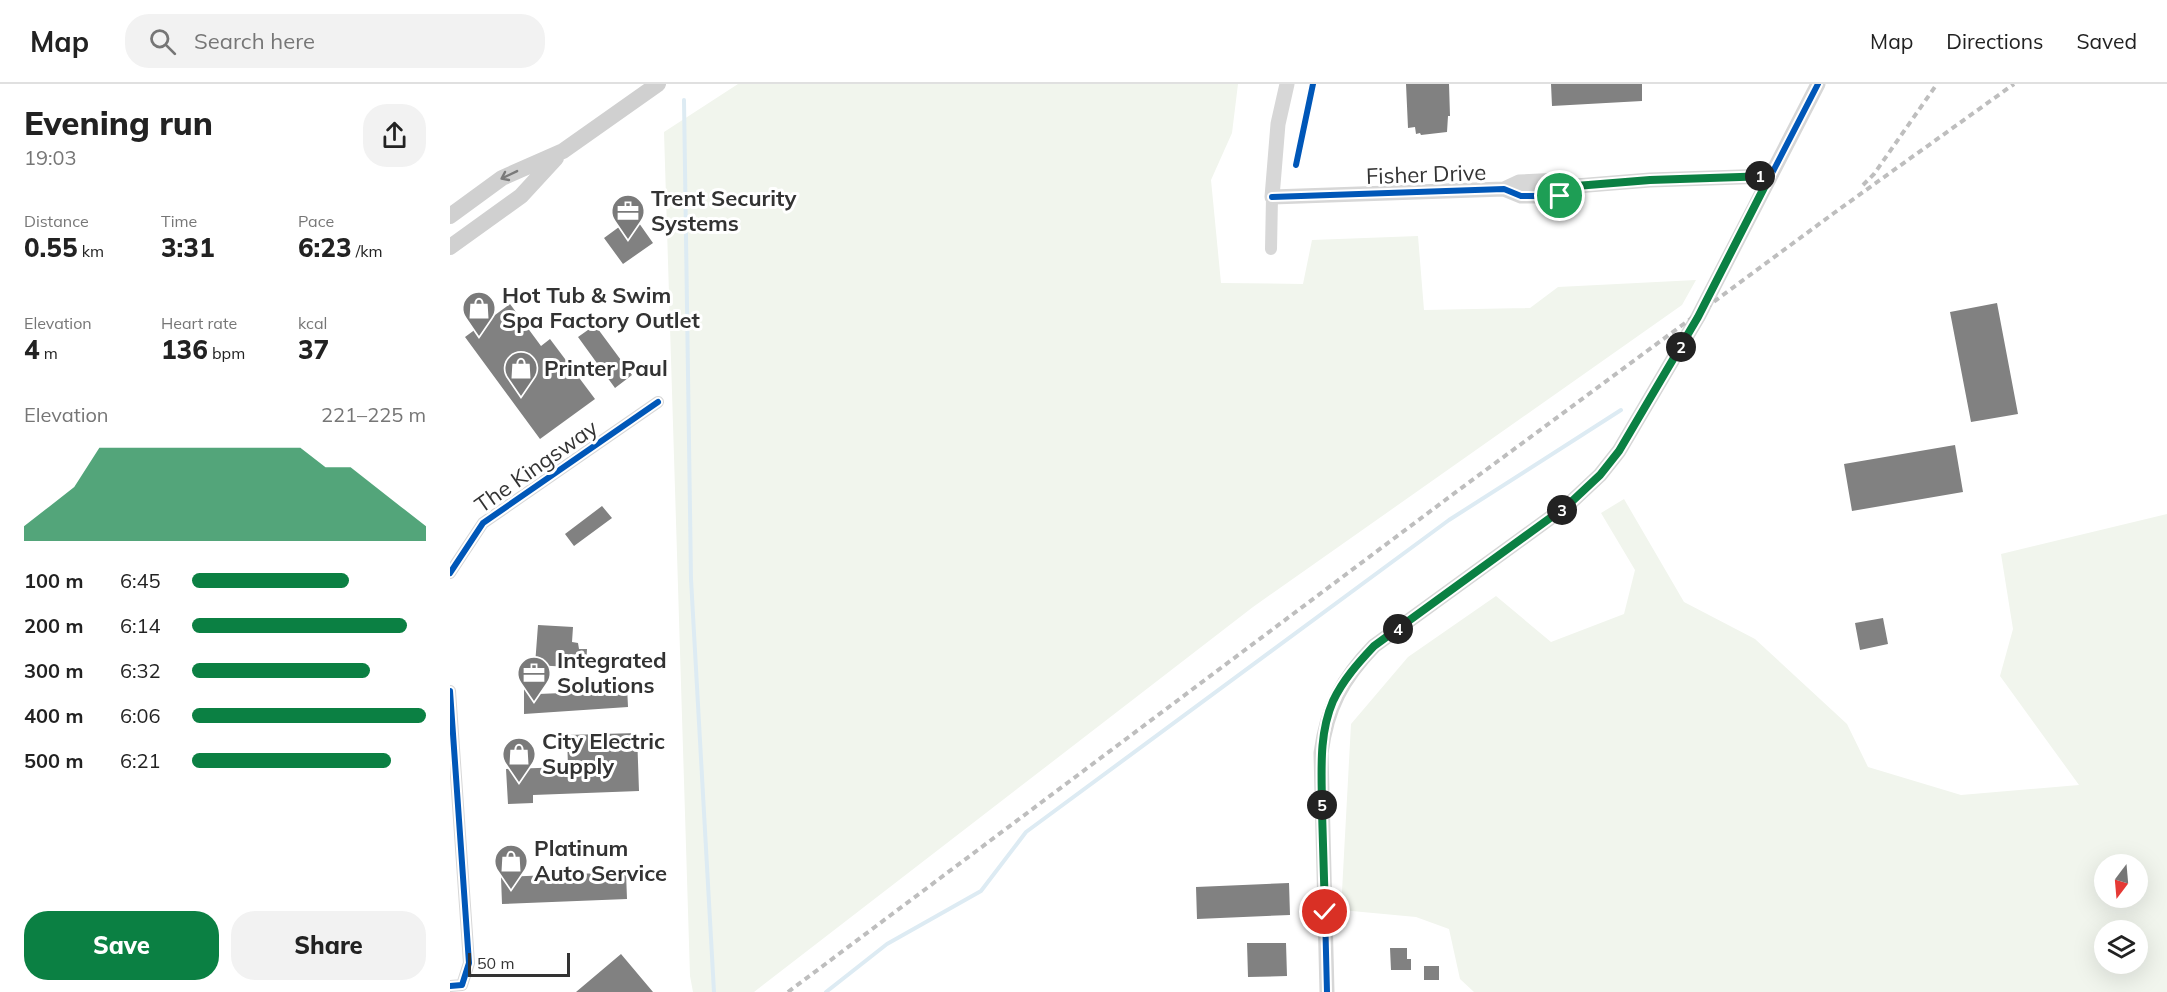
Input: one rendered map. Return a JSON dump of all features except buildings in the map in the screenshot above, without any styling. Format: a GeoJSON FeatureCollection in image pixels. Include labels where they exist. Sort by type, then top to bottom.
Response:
{"type":"FeatureCollection","features":[{"type":"Feature","properties":{"kind":"main road"},"geometry":{"type":"LineString","coordinates":[[450,216],[502,178],[562,151],[658,84]]}},
{"type":"Feature","properties":{"kind":"main road"},"geometry":{"type":"LineString","coordinates":[[450,247],[521,196],[562,151]]}},
{"type":"Feature","properties":{"kind":"street"},"geometry":{"type":"LineString","coordinates":[[1271,249],[1272,197],[1278,124],[1287,84]]}},
{"type":"Feature","properties":{"kind":"street"},"geometry":{"type":"LineString","coordinates":[[1327,992],[1321,753],[1334,701],[1357,663],[1374,646],[1568,505],[1600,475],[1619,451],[1698,317],[1818,84]]}},
{"type":"Feature","properties":{"kind":"street","name":"Fisher Drive"},"geometry":{"type":"LineString","coordinates":[[1272,197],[1504,189],[1519,182],[1560,180],[1576,186],[1650,180],[1770,176]]}},
{"type":"Feature","properties":{"kind":"street","name":"The Kingsway"},"geometry":{"type":"LineString","coordinates":[[450,573],[483,523],[658,402]]}},
{"type":"Feature","properties":{"kind":"street"},"geometry":{"type":"LineString","coordinates":[[450,691],[469,963],[462,985],[450,986]]}},
{"type":"Feature","properties":{"kind":"shaded area"},"geometry":{"type":"Polygon","coordinates":[[[738,84],[1238,84],[1232,133],[1211,180],[1221,283],[1303,284],[1312,240],[1418,236],[1424,310],[1530,308],[1558,287],[1696,280],[1682,305],[1253,607],[754,992],[693,992],[690,976],[664,132],[738,84]]]}},
{"type":"Feature","properties":{"kind":"shaded area"},"geometry":{"type":"Polygon","coordinates":[[[1624,499],[1684,602],[1755,639],[1847,724],[1868,767],[1961,795],[2079,785],[2000,676],[2013,629],[2001,554],[2167,514],[2167,992],[1474,992],[1460,979],[1449,929],[1416,917],[1341,910],[1351,724],[1408,657],[1496,596],[1551,642],[1624,614],[1635,570],[1601,513],[1624,499]]]}},
{"type":"Feature","properties":{"kind":"waterway"},"geometry":{"type":"LineString","coordinates":[[684,100],[691,579],[714,992]]}},
{"type":"Feature","properties":{"kind":"waterway"},"geometry":{"type":"LineString","coordinates":[[826,992],[887,944],[981,891],[1026,832],[1449,520],[1621,410]]}},
{"type":"Feature","properties":{"kind":"railway"},"geometry":{"type":"LineString","coordinates":[[1863,185],[1874,174],[1937,84]]}},
{"type":"Feature","properties":{"kind":"railway"},"geometry":{"type":"LineString","coordinates":[[788,992],[1452,495],[1834,213],[2014,84]]}},
{"type":"Feature","properties":{"kind":"cycle path"},"geometry":{"type":"LineString","coordinates":[[1296,165],[1313,84]]}},
{"type":"Feature","properties":{"kind":"cycle path"},"geometry":{"type":"LineString","coordinates":[[1327,992],[1321,753],[1327,722],[1345,682],[1374,646],[1568,505],[1600,475],[1619,451],[1698,317],[1818,84]]}},
{"type":"Feature","properties":{"kind":"cycle path"},"geometry":{"type":"LineString","coordinates":[[1272,197],[1504,189],[1521,196],[1560,196],[1576,186]]}},
{"type":"Feature","properties":{"kind":"cycle path"},"geometry":{"type":"LineString","coordinates":[[450,573],[483,523],[658,402]]}},
{"type":"Feature","properties":{"kind":"cycle path"},"geometry":{"type":"LineString","coordinates":[[450,691],[469,963],[462,985],[450,986]]}},
{"type":"Feature","properties":{"kind":"place","name":"Trent Security Systems"},"geometry":{"type":"Point","coordinates":[628,240]}},
{"type":"Feature","properties":{"kind":"place","name":"Hot Tub & Swim Spa Factory Outlet"},"geometry":{"type":"Point","coordinates":[479,337]}},
{"type":"Feature","properties":{"kind":"place","name":"Printer Paul"},"geometry":{"type":"Point","coordinates":[521,397]}},
{"type":"Feature","properties":{"kind":"place","name":"Integrated Solutions"},"geometry":{"type":"Point","coordinates":[534,702]}},
{"type":"Feature","properties":{"kind":"place","name":"City Electric Supply"},"geometry":{"type":"Point","coordinates":[519,783]}},
{"type":"Feature","properties":{"kind":"place","name":"Platinum Auto Service"},"geometry":{"type":"Point","coordinates":[511,890]}},
{"type":"Feature","properties":{"kind":"route"},"geometry":{"type":"LineString","coordinates":[[1325,912],[1321,753],[1328,718],[1344,683],[1357,663],[1374,646],[1568,505],[1600,475],[1619,451],[1698,317],[1770,176],[1650,180],[1576,186],[1560,196]]}}]}
